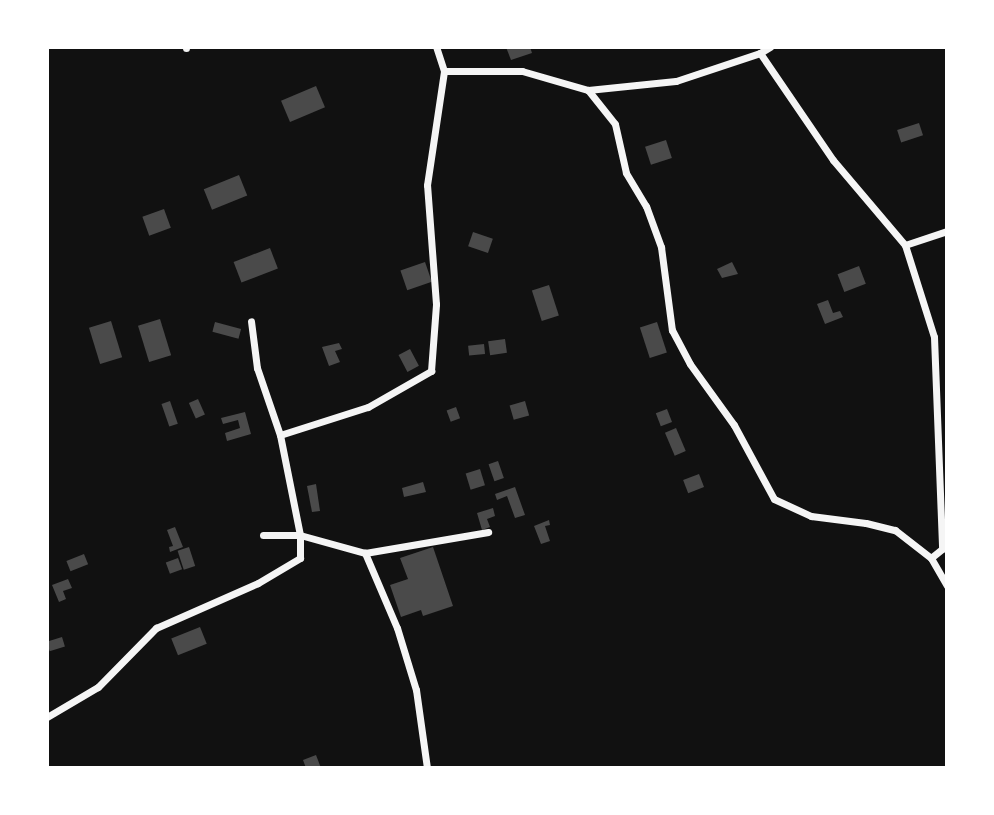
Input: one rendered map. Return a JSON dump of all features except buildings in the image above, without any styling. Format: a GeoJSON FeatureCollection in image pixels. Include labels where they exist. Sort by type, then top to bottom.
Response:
{"type":"FeatureCollection","features":[{"type":"Feature","properties":{"kind":"street"},"geometry":{"type":"LineString","coordinates":[[280,435],[368,407],[431,371],[436,304],[427,185],[444,71],[436,47]]}},
{"type":"Feature","properties":{"kind":"street"},"geometry":{"type":"LineString","coordinates":[[444,71],[522,71],[588,90],[676,80],[760,53],[770,47]]}},
{"type":"Feature","properties":{"kind":"street"},"geometry":{"type":"LineString","coordinates":[[760,53],[833,160],[905,245],[934,337],[942,549],[931,558]]}},
{"type":"Feature","properties":{"kind":"street"},"geometry":{"type":"LineString","coordinates":[[588,90],[615,124],[626,173],[646,206],[661,247],[673,330],[690,364],[734,425],[774,499],[811,516],[866,523],[895,530],[931,558],[947,586]]}},
{"type":"Feature","properties":{"kind":"street"},"geometry":{"type":"LineString","coordinates":[[905,245],[947,231]]}},
{"type":"Feature","properties":{"kind":"street"},"geometry":{"type":"LineString","coordinates":[[47,717],[98,687],[156,628],[258,583],[300,558],[300,535],[280,435],[257,368],[251,321]]}},
{"type":"Feature","properties":{"kind":"street"},"geometry":{"type":"LineString","coordinates":[[263,535],[300,535],[365,553],[488,532]]}},
{"type":"Feature","properties":{"kind":"street"},"geometry":{"type":"LineString","coordinates":[[365,553],[397,628],[416,690],[427,768]]}}]}
